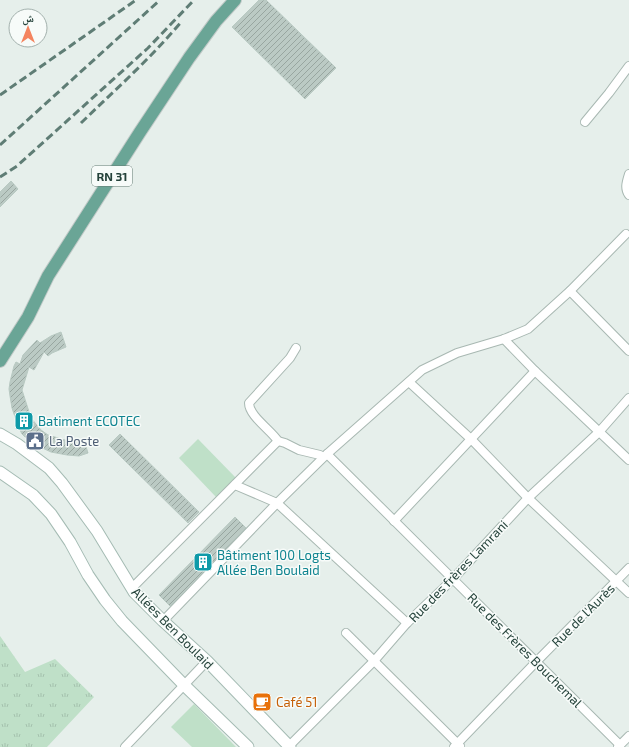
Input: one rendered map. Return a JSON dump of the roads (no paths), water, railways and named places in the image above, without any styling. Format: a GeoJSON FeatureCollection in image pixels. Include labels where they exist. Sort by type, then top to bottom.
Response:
{"type":"FeatureCollection","features":[{"type":"Feature","properties":{"kind":"main road","name":"RN 31"},"geometry":{"type":"LineString","coordinates":[[0,361],[28,316],[48,276],[144,126],[189,58],[216,21],[235,0]]}},
{"type":"Feature","properties":{"kind":"main road","name":"Allées Ben Boulaid"},"geometry":{"type":"LineString","coordinates":[[0,434],[17,444],[49,468],[97,530],[134,592],[207,661],[289,747]]}},
{"type":"Feature","properties":{"kind":"main road"},"geometry":{"type":"LineString","coordinates":[[0,472],[33,495],[51,514],[70,542],[88,575],[114,611],[140,641],[248,747]]}},
{"type":"Feature","properties":{"kind":"street"},"geometry":{"type":"LineString","coordinates":[[585,122],[629,66]]}},
{"type":"Feature","properties":{"kind":"street"},"geometry":{"type":"LineString","coordinates":[[629,174],[626,190],[629,195]]}},
{"type":"Feature","properties":{"kind":"street"},"geometry":{"type":"LineString","coordinates":[[163,621],[323,455],[422,370],[457,353],[504,339],[528,329],[570,291],[626,234]]}},
{"type":"Feature","properties":{"kind":"street"},"geometry":{"type":"LineString","coordinates":[[570,291],[629,351]]}},
{"type":"Feature","properties":{"kind":"street"},"geometry":{"type":"LineString","coordinates":[[504,339],[535,371],[629,460]]}},
{"type":"Feature","properties":{"kind":"street"},"geometry":{"type":"LineString","coordinates":[[296,348],[290,358],[248,403],[249,408],[278,441],[299,450],[323,455]]}},
{"type":"Feature","properties":{"kind":"street"},"geometry":{"type":"LineString","coordinates":[[394,521],[472,440],[535,371]]}},
{"type":"Feature","properties":{"kind":"street"},"geometry":{"type":"LineString","coordinates":[[409,382],[472,440],[528,498],[629,593]]}},
{"type":"Feature","properties":{"kind":"street","name":"Rue des frères Lamrani"},"geometry":{"type":"LineString","coordinates":[[289,747],[374,661],[407,623],[453,579],[528,498],[599,432],[629,398]]}},
{"type":"Feature","properties":{"kind":"street"},"geometry":{"type":"LineString","coordinates":[[132,588],[278,441]]}},
{"type":"Feature","properties":{"kind":"street","name":"Rue des Frères Bouchemal"},"geometry":{"type":"LineString","coordinates":[[323,455],[394,521],[453,579],[619,746]]}},
{"type":"Feature","properties":{"kind":"street"},"geometry":{"type":"LineString","coordinates":[[235,484],[277,503],[407,623]]}},
{"type":"Feature","properties":{"kind":"street","name":"Rue de l'Aurès"},"geometry":{"type":"LineString","coordinates":[[457,746],[536,662],[629,568]]}},
{"type":"Feature","properties":{"kind":"street"},"geometry":{"type":"LineString","coordinates":[[346,633],[457,746]]}},
{"type":"Feature","properties":{"kind":"street"},"geometry":{"type":"LineString","coordinates":[[125,747],[207,661]]}},
{"type":"Feature","properties":{"kind":"street"},"geometry":{"type":"LineString","coordinates":[[619,746],[629,736]]}},
{"type":"Feature","properties":{"kind":"railway"},"geometry":{"type":"LineString","coordinates":[[0,95],[136,0]]}},
{"type":"Feature","properties":{"kind":"railway"},"geometry":{"type":"LineString","coordinates":[[0,145],[160,0]]}},
{"type":"Feature","properties":{"kind":"railway"},"geometry":{"type":"LineString","coordinates":[[0,177],[17,166],[148,48],[194,0]]}},
{"type":"Feature","properties":{"kind":"railway"},"geometry":{"type":"LineString","coordinates":[[81,123],[145,61],[182,21]]}},
{"type":"Feature","properties":{"kind":"place","name":"Batiment ECOTEC"},"geometry":{"type":"Point","coordinates":[24,421]}},
{"type":"Feature","properties":{"kind":"place","name":"La Poste"},"geometry":{"type":"Point","coordinates":[35,441]}},
{"type":"Feature","properties":{"kind":"place","name":"Bâtiment 100 Logts Allée Ben Boulaid"},"geometry":{"type":"Point","coordinates":[203,562]}},
{"type":"Feature","properties":{"kind":"place","name":"Café 51"},"geometry":{"type":"Point","coordinates":[262,702]}}]}
